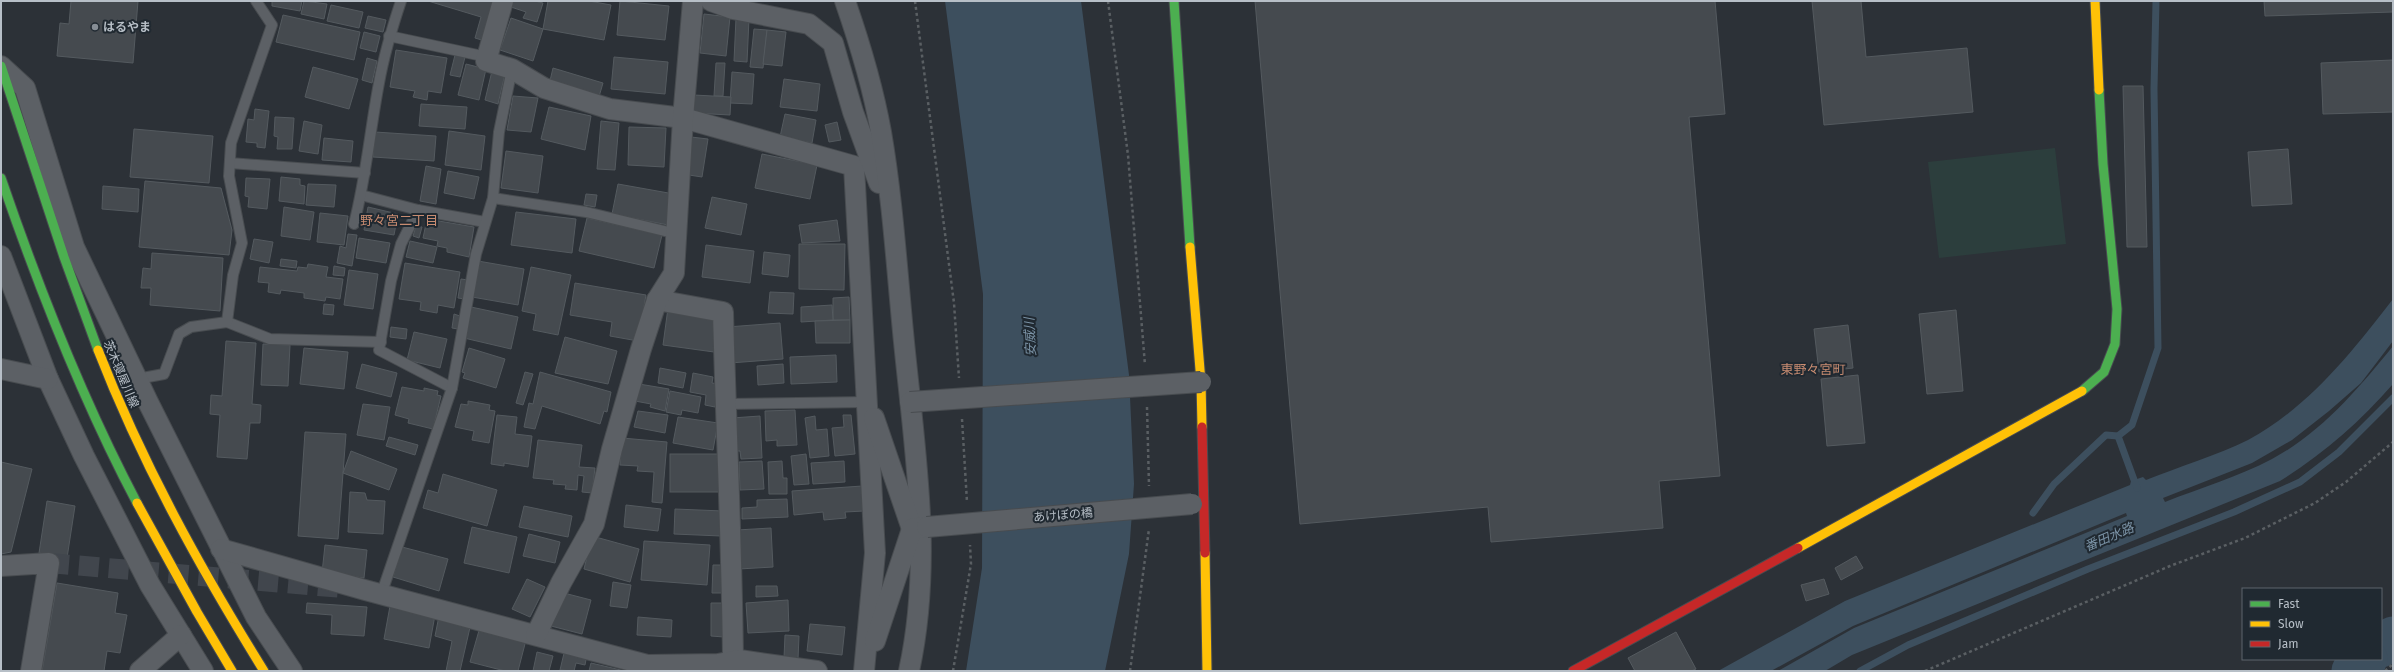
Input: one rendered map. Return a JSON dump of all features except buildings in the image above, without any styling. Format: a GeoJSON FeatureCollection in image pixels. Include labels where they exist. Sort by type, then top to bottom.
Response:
{"type":"FeatureCollection","features":[{"type":"Feature","properties":{"kind":"street"},"geometry":{"type":"LineString","coordinates":[[503,1],[486,61],[512,69],[544,88],[610,109],[683,118],[854,166],[875,553],[864,671]]}},
{"type":"Feature","properties":{"kind":"street"},"geometry":{"type":"LineString","coordinates":[[536,635],[561,583],[594,524],[612,449],[657,300],[674,273],[683,118],[693,1]]}},
{"type":"Feature","properties":{"kind":"street"},"geometry":{"type":"LineString","coordinates":[[710,1],[732,9],[809,24],[833,43],[853,112],[892,218]]}},
{"type":"Feature","properties":{"kind":"street"},"geometry":{"type":"LineString","coordinates":[[845,1],[859,41],[880,132],[892,218],[910,402],[921,528],[917,632],[909,671]]}},
{"type":"Feature","properties":{"kind":"street"},"geometry":{"type":"LineString","coordinates":[[1174,1],[1193,291],[1201,382],[1198,503],[1207,671]]}},
{"type":"Feature","properties":{"kind":"street"},"geometry":{"type":"LineString","coordinates":[[1573,671],[2077,395],[2104,372],[2115,344],[2117,309],[2103,164],[2095,1]]}},
{"type":"Feature","properties":{"kind":"street"},"geometry":{"type":"LineString","coordinates":[[1,66],[25,88],[74,247],[137,379],[256,617],[292,671]]}},
{"type":"Feature","properties":{"kind":"street","name":"茨木寝屋川線"},"geometry":{"type":"LineString","coordinates":[[1,66],[63,256],[106,372],[160,489],[222,604],[264,671]]}},
{"type":"Feature","properties":{"kind":"street"},"geometry":{"type":"LineString","coordinates":[[1,178],[22,242],[80,384],[133,498],[199,618],[232,671]]}},
{"type":"Feature","properties":{"kind":"street"},"geometry":{"type":"LineString","coordinates":[[1,256],[48,379],[84,456],[147,578],[203,671]]}},
{"type":"Feature","properties":{"kind":"street"},"geometry":{"type":"LineString","coordinates":[[657,300],[723,312],[725,404],[732,540],[733,662]]}},
{"type":"Feature","properties":{"kind":"street"},"geometry":{"type":"LineString","coordinates":[[1,369],[48,379]]}},
{"type":"Feature","properties":{"kind":"street"},"geometry":{"type":"LineString","coordinates":[[910,402],[1201,382]]}},
{"type":"Feature","properties":{"kind":"street"},"geometry":{"type":"LineString","coordinates":[[864,671],[921,528],[867,399]]}},
{"type":"Feature","properties":{"kind":"street","name":"あけぼの橋"},"geometry":{"type":"LineString","coordinates":[[921,528],[1198,503]]}},
{"type":"Feature","properties":{"kind":"street"},"geometry":{"type":"LineString","coordinates":[[221,549],[381,595],[647,665],[718,664],[739,660],[793,669],[817,671]]}},
{"type":"Feature","properties":{"kind":"street"},"geometry":{"type":"LineString","coordinates":[[1,566],[49,562],[30,671]]}},
{"type":"Feature","properties":{"kind":"street"},"geometry":{"type":"LineString","coordinates":[[140,671],[181,635]]}},
{"type":"Feature","properties":{"kind":"lane"},"geometry":{"type":"LineString","coordinates":[[227,322],[233,275],[242,243],[229,176],[231,143],[272,25],[256,1]]}},
{"type":"Feature","properties":{"kind":"lane"},"geometry":{"type":"LineString","coordinates":[[354,224],[365,173],[379,83],[389,36],[401,1]]}},
{"type":"Feature","properties":{"kind":"lane"},"geometry":{"type":"LineString","coordinates":[[389,36],[487,57]]}},
{"type":"Feature","properties":{"kind":"lane"},"geometry":{"type":"LineString","coordinates":[[381,595],[452,388],[476,254],[493,198],[499,132],[512,69]]}},
{"type":"Feature","properties":{"kind":"lane"},"geometry":{"type":"LineString","coordinates":[[230,163],[365,173]]}},
{"type":"Feature","properties":{"kind":"lane"},"geometry":{"type":"LineString","coordinates":[[361,195],[418,210],[485,222]]}},
{"type":"Feature","properties":{"kind":"lane"},"geometry":{"type":"LineString","coordinates":[[493,198],[586,212],[677,234]]}},
{"type":"Feature","properties":{"kind":"lane"},"geometry":{"type":"LineString","coordinates":[[418,210],[401,244],[391,281],[379,350],[452,388]]}},
{"type":"Feature","properties":{"kind":"lane"},"geometry":{"type":"LineString","coordinates":[[137,379],[164,374],[179,334],[191,327],[227,322],[270,339],[381,342]]}},
{"type":"Feature","properties":{"kind":"lane"},"geometry":{"type":"LineString","coordinates":[[725,404],[867,399]]}},
{"type":"Feature","properties":{"kind":"path"},"geometry":{"type":"LineString","coordinates":[[915,1],[954,303],[959,382]]}},
{"type":"Feature","properties":{"kind":"path"},"geometry":{"type":"LineString","coordinates":[[1108,1],[1128,155],[1146,366]]}},
{"type":"Feature","properties":{"kind":"path"},"geometry":{"type":"LineString","coordinates":[[1147,405],[1149,491]]}},
{"type":"Feature","properties":{"kind":"path"},"geometry":{"type":"LineString","coordinates":[[961,414],[967,509]]}},
{"type":"Feature","properties":{"kind":"path"},"geometry":{"type":"LineString","coordinates":[[1925,671],[2170,566],[2246,538],[2316,503],[2346,482],[2393,442]]}},
{"type":"Feature","properties":{"kind":"path"},"geometry":{"type":"LineString","coordinates":[[1130,671],[1150,537],[1149,522]]}},
{"type":"Feature","properties":{"kind":"path"},"geometry":{"type":"LineString","coordinates":[[953,671],[971,564],[969,540]]}},
{"type":"Feature","properties":{"kind":"path"},"geometry":{"type":"LineString","coordinates":[[2385,671],[2393,664]]}},
{"type":"Feature","properties":{"kind":"shaded area"},"geometry":{"type":"Polygon","coordinates":[[[2055,148],[2066,244],[1939,258],[1928,162],[2055,148]]]}},
{"type":"Feature","properties":{"kind":"water","name":"安威川"},"geometry":{"type":"Polygon","coordinates":[[[945,1],[1081,1],[1129,375],[1134,484],[1129,554],[1105,671],[966,671],[982,568],[983,294],[945,1]]]}},
{"type":"Feature","properties":{"kind":"water","name":"番田水路"},"geometry":{"type":"Polygon","coordinates":[[[2393,299],[2393,341],[2361,383],[2329,411],[2292,440],[2252,463],[2163,498],[2165,502],[2232,477],[2272,459],[2290,448],[2323,423],[2367,378],[2393,346],[2393,384],[2354,425],[2326,449],[2280,481],[1852,655],[1825,671],[1778,671],[1854,628],[2127,516],[2126,513],[1853,626],[1771,671],[1718,671],[1845,601],[2130,485],[2131,481],[2143,477],[2146,480],[2211,456],[2248,440],[2291,412],[2310,395],[2362,339],[2393,299]]]}},
{"type":"Feature","properties":{"kind":"waterway"},"geometry":{"type":"LineString","coordinates":[[2137,488],[2118,436],[2132,425],[2158,348],[2154,89],[2156,1]]}},
{"type":"Feature","properties":{"kind":"waterway"},"geometry":{"type":"LineString","coordinates":[[1860,671],[1908,645],[2088,569],[2234,512],[2300,482],[2339,452],[2393,398]]}},
{"type":"Feature","properties":{"kind":"waterway"},"geometry":{"type":"LineString","coordinates":[[2033,513],[2054,484],[2106,435],[2118,436]]}},
{"type":"Feature","properties":{"kind":"waterway"},"geometry":{"type":"LineString","coordinates":[[2382,646],[2393,637]]}},
{"type":"Feature","properties":{"kind":"waterway"},"geometry":{"type":"LineString","coordinates":[[2352,671],[2366,660]]}},
{"type":"Feature","properties":{"kind":"tunnel"},"geometry":{"type":"LineString","coordinates":[[49,563],[342,588]]}},
{"type":"Feature","properties":{"kind":"traffic: fast"},"geometry":{"type":"LineString","coordinates":[[1174,1],[1190,247]]}},
{"type":"Feature","properties":{"kind":"traffic: fast"},"geometry":{"type":"LineString","coordinates":[[1,66],[64,257],[98,350]]}},
{"type":"Feature","properties":{"kind":"traffic: fast"},"geometry":{"type":"LineString","coordinates":[[2082,391],[2104,372],[2115,344],[2117,309],[2103,164],[2099,90]]}},
{"type":"Feature","properties":{"kind":"traffic: fast"},"geometry":{"type":"LineString","coordinates":[[1,178],[46,302],[80,384],[137,503]]}},
{"type":"Feature","properties":{"kind":"traffic: slow"},"geometry":{"type":"LineString","coordinates":[[2095,1],[2099,90]]}},
{"type":"Feature","properties":{"kind":"traffic: slow"},"geometry":{"type":"LineString","coordinates":[[1190,247],[1201,382],[1202,427]]}},
{"type":"Feature","properties":{"kind":"traffic: slow"},"geometry":{"type":"LineString","coordinates":[[98,350],[115,392],[153,474],[195,554],[264,671]]}},
{"type":"Feature","properties":{"kind":"traffic: slow"},"geometry":{"type":"LineString","coordinates":[[1798,548],[2082,391]]}},
{"type":"Feature","properties":{"kind":"traffic: slow"},"geometry":{"type":"LineString","coordinates":[[137,503],[197,612],[232,671]]}},
{"type":"Feature","properties":{"kind":"traffic: slow"},"geometry":{"type":"LineString","coordinates":[[1205,553],[1207,671]]}},
{"type":"Feature","properties":{"kind":"traffic: jam"},"geometry":{"type":"LineString","coordinates":[[1202,427],[1205,553]]}},
{"type":"Feature","properties":{"kind":"traffic: jam"},"geometry":{"type":"LineString","coordinates":[[1573,671],[1798,548]]}},
{"type":"Feature","properties":{"kind":"place","name":"はるやま"},"geometry":{"type":"Point","coordinates":[95,27]}},
{"type":"Feature","properties":{"kind":"district","name":"野々宮二丁目"},"geometry":{"type":"Point","coordinates":[399,220]}},
{"type":"Feature","properties":{"kind":"district","name":"東野々宮町"},"geometry":{"type":"Point","coordinates":[1813,369]}}]}
